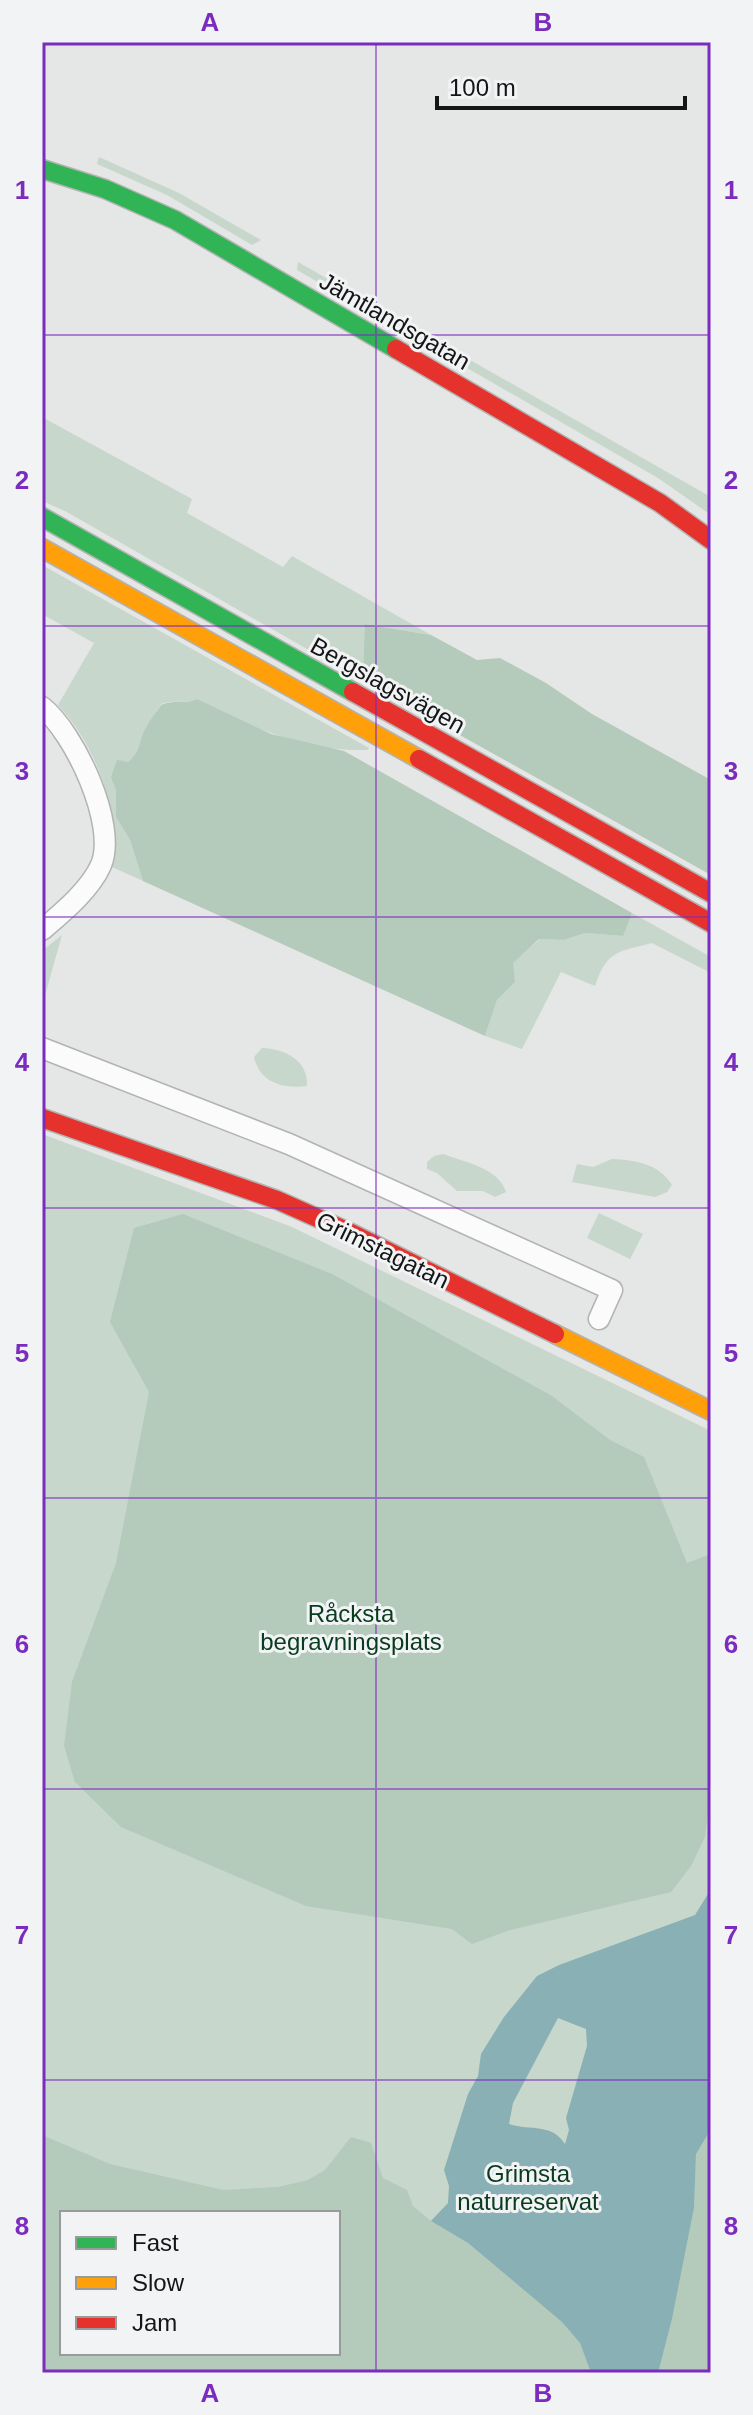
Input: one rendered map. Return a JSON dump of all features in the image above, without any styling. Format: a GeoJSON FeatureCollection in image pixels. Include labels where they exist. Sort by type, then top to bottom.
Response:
{"type":"FeatureCollection","features":[{"type":"Feature","properties":{"kind":"main road","name":"Jämtlandsgatan"},"geometry":{"type":"LineString","coordinates":[[42,169],[105,189],[175,220],[660,503],[711,540]]}},
{"type":"Feature","properties":{"kind":"main road","name":"Bergslagsvägen"},"geometry":{"type":"LineString","coordinates":[[42,517],[711,893]]}},
{"type":"Feature","properties":{"kind":"main road","name":"Bergslagsvägen"},"geometry":{"type":"LineString","coordinates":[[42,548],[711,923]]}},
{"type":"Feature","properties":{"kind":"main road","name":"Grimstagatan"},"geometry":{"type":"LineString","coordinates":[[42,1118],[277,1200],[349,1232],[711,1411]]}},
{"type":"Feature","properties":{"kind":"street"},"geometry":{"type":"LineString","coordinates":[[42,707],[52,715],[83,763],[105,840],[102,863],[91,881],[42,930]]}},
{"type":"Feature","properties":{"kind":"street"},"geometry":{"type":"LineString","coordinates":[[42,1048],[289,1144],[612,1290],[599,1319]]}},
{"type":"Feature","properties":{"kind":"green space"},"geometry":{"type":"Polygon","coordinates":[[[99,157],[179,193],[261,240],[252,245],[167,195],[97,164],[99,157]]]}},
{"type":"Feature","properties":{"kind":"green space"},"geometry":{"type":"Polygon","coordinates":[[[298,262],[711,497],[711,515],[658,478],[297,270],[298,262]]]}},
{"type":"Feature","properties":{"kind":"green space"},"geometry":{"type":"Polygon","coordinates":[[[42,417],[192,499],[187,513],[283,567],[292,556],[431,635],[366,624],[363,681],[65,511],[42,501],[42,417]]]}},
{"type":"Feature","properties":{"kind":"green space"},"geometry":{"type":"Polygon","coordinates":[[[42,565],[369,748],[345,750],[322,747],[279,736],[197,699],[161,704],[156,716],[147,724],[137,755],[128,762],[116,790],[116,817],[130,840],[143,881],[110,866],[112,823],[102,780],[84,740],[58,705],[94,643],[42,614],[42,565]]]}},
{"type":"Feature","properties":{"kind":"green space"},"geometry":{"type":"Polygon","coordinates":[[[365,624],[431,635],[477,660],[500,658],[546,683],[592,714],[711,780],[711,875],[363,681],[365,624]]]}},
{"type":"Feature","properties":{"kind":"green space"},"geometry":{"type":"Polygon","coordinates":[[[197,699],[271,734],[344,751],[632,913],[623,936],[585,933],[564,940],[539,939],[513,963],[515,982],[497,1000],[485,1036],[143,881],[130,840],[116,817],[116,790],[111,777],[117,760],[128,762],[135,754],[146,727],[161,705],[197,699]]]}},
{"type":"Feature","properties":{"kind":"green space"},"geometry":{"type":"Polygon","coordinates":[[[632,913],[711,957],[711,973],[652,943],[630,948],[609,959],[595,986],[561,972],[522,1049],[485,1036],[497,1000],[515,982],[512,963],[540,939],[564,940],[585,933],[622,936],[632,913]]]}},
{"type":"Feature","properties":{"kind":"green space"},"geometry":{"type":"Polygon","coordinates":[[[62,935],[42,1006],[42,951],[62,935]]]}},
{"type":"Feature","properties":{"kind":"green space"},"geometry":{"type":"Polygon","coordinates":[[[262,1048],[294,1058],[304,1069],[307,1086],[281,1085],[261,1073],[254,1057],[262,1048]]]}},
{"type":"Feature","properties":{"kind":"green space","name":"Råcksta begravningsplats"},"geometry":{"type":"Polygon","coordinates":[[[42,1134],[292,1227],[711,1431],[711,2373],[42,2373],[42,1134]]]}},
{"type":"Feature","properties":{"kind":"green space"},"geometry":{"type":"Polygon","coordinates":[[[443,1154],[489,1172],[506,1192],[495,1197],[483,1191],[457,1191],[437,1173],[427,1169],[427,1162],[443,1154]]]}},
{"type":"Feature","properties":{"kind":"green space"},"geometry":{"type":"Polygon","coordinates":[[[612,1159],[638,1162],[654,1168],[672,1185],[667,1192],[655,1197],[572,1182],[577,1164],[593,1167],[612,1159]]]}},
{"type":"Feature","properties":{"kind":"green space"},"geometry":{"type":"Polygon","coordinates":[[[599,1213],[643,1234],[630,1259],[587,1238],[599,1213]]]}},
{"type":"Feature","properties":{"kind":"green space","name":"Råcksta begravningsplats"},"geometry":{"type":"Polygon","coordinates":[[[183,1214],[332,1274],[552,1396],[610,1440],[644,1457],[687,1563],[711,1554],[711,1788],[705,1837],[691,1866],[671,1892],[510,1930],[472,1944],[452,1929],[306,1906],[121,1827],[75,1782],[64,1746],[72,1682],[116,1563],[149,1392],[110,1322],[134,1228],[183,1214]]]}},
{"type":"Feature","properties":{"kind":"green space"},"geometry":{"type":"Polygon","coordinates":[[[711,2129],[711,2373],[658,2373],[694,2208],[696,2154],[711,2129]]]}},
{"type":"Feature","properties":{"kind":"green space"},"geometry":{"type":"Polygon","coordinates":[[[42,2135],[110,2164],[223,2190],[278,2187],[308,2180],[325,2170],[351,2137],[371,2143],[383,2178],[407,2190],[413,2206],[468,2243],[562,2322],[580,2343],[591,2373],[42,2373],[42,2135]]]}},
{"type":"Feature","properties":{"kind":"water"},"geometry":{"type":"Polygon","coordinates":[[[711,1889],[711,2129],[696,2154],[694,2208],[672,2319],[658,2373],[591,2373],[580,2343],[562,2322],[468,2243],[431,2221],[448,2203],[449,2186],[444,2170],[468,2094],[478,2076],[481,2054],[504,2017],[537,1976],[695,1915],[711,1889]],[[558,2018],[513,2103],[509,2124],[547,2130],[560,2137],[565,2144],[569,2130],[566,2118],[587,2046],[586,2029],[558,2018]]]}},
{"type":"Feature","properties":{"kind":"traffic: fast"},"geometry":{"type":"LineString","coordinates":[[42,169],[105,189],[175,220],[396,349]]}},
{"type":"Feature","properties":{"kind":"traffic: fast"},"geometry":{"type":"LineString","coordinates":[[42,517],[353,692]]}},
{"type":"Feature","properties":{"kind":"traffic: slow"},"geometry":{"type":"LineString","coordinates":[[42,548],[419,759]]}},
{"type":"Feature","properties":{"kind":"traffic: slow"},"geometry":{"type":"LineString","coordinates":[[555,1334],[711,1411]]}},
{"type":"Feature","properties":{"kind":"traffic: jam"},"geometry":{"type":"LineString","coordinates":[[396,349],[660,503],[711,540]]}},
{"type":"Feature","properties":{"kind":"traffic: jam"},"geometry":{"type":"LineString","coordinates":[[353,692],[711,893]]}},
{"type":"Feature","properties":{"kind":"traffic: jam"},"geometry":{"type":"LineString","coordinates":[[419,759],[711,923]]}},
{"type":"Feature","properties":{"kind":"traffic: jam"},"geometry":{"type":"LineString","coordinates":[[42,1118],[277,1200],[349,1232],[555,1334]]}},
{"type":"Feature","properties":{"kind":"park label","name":"Grimsta naturreservat"},"geometry":{"type":"Point","coordinates":[528,2187]}}]}
